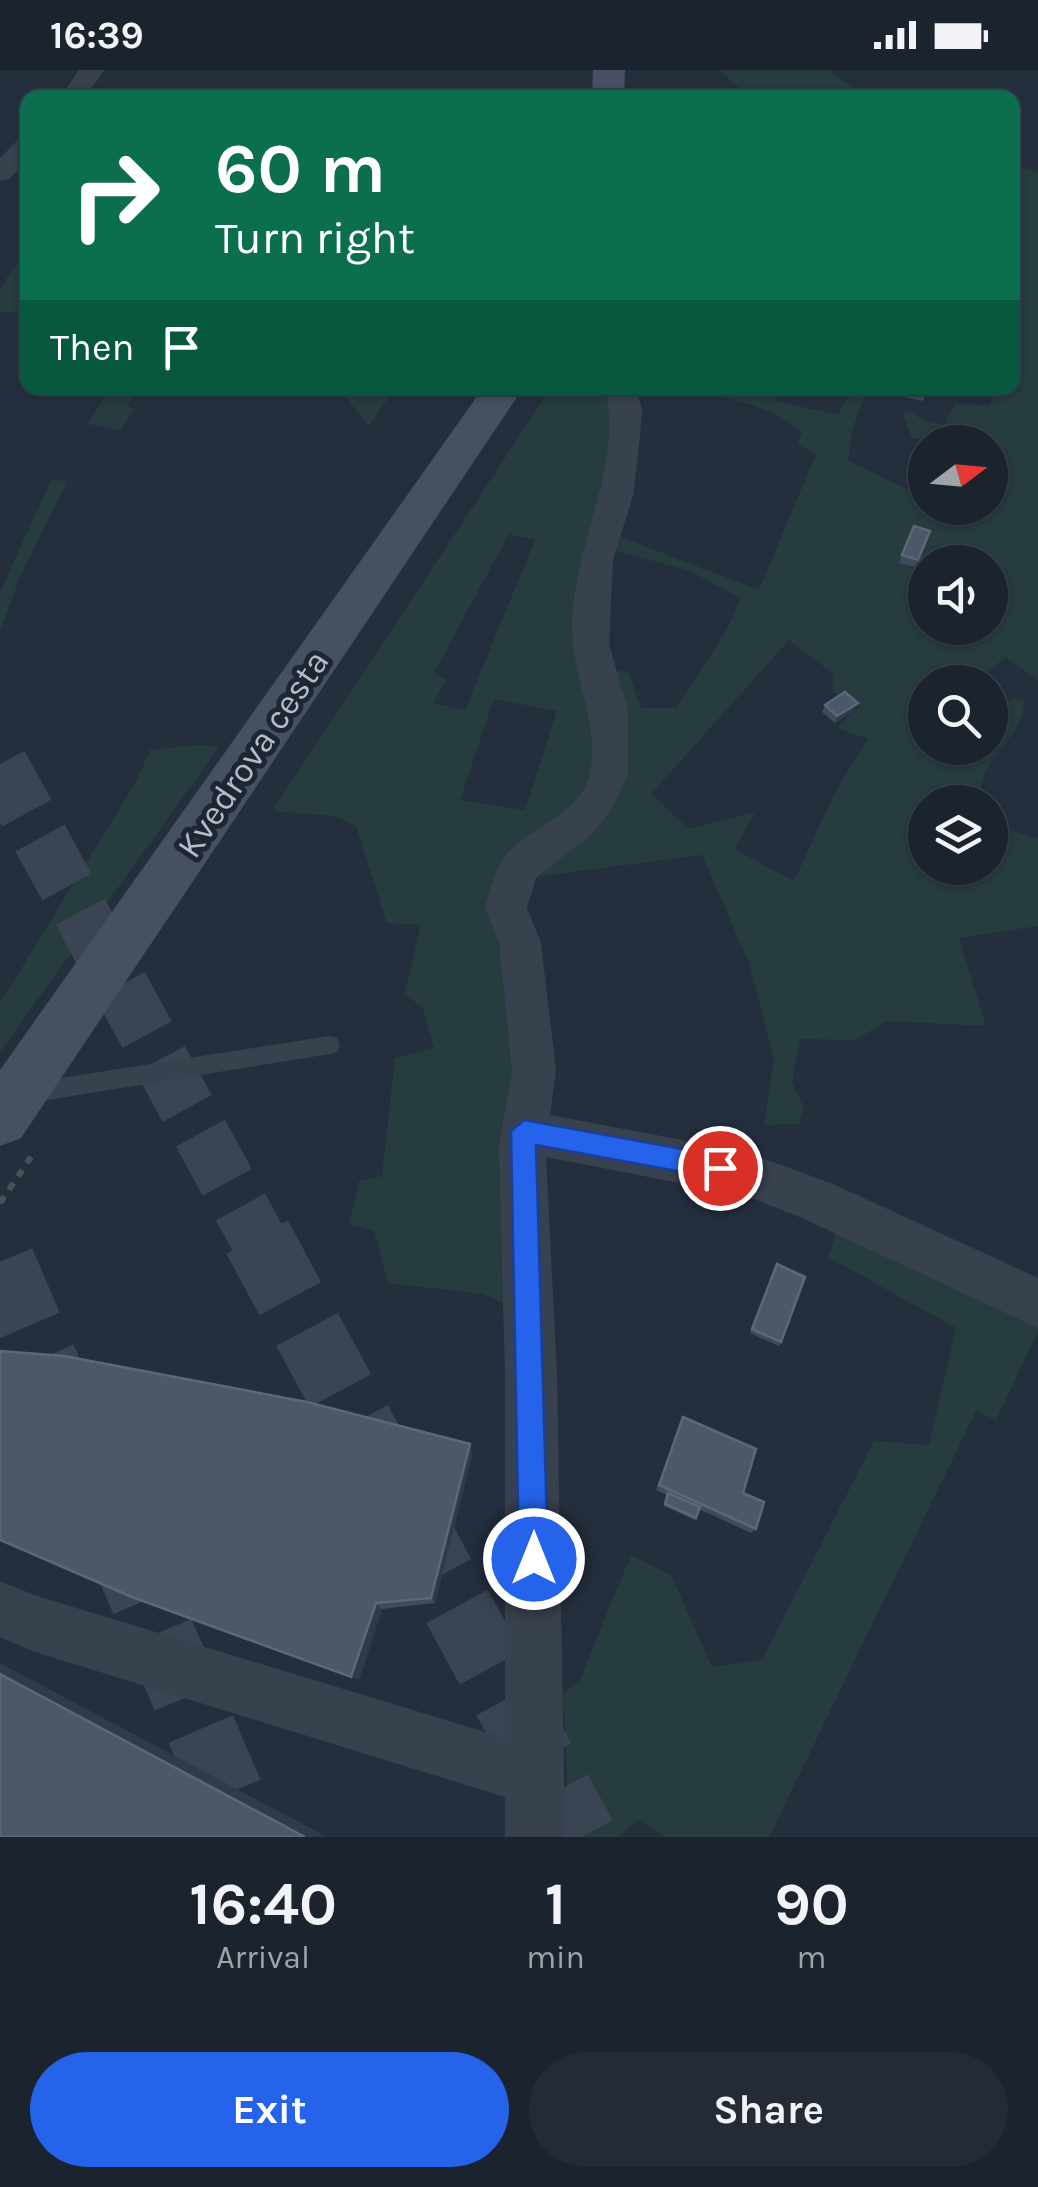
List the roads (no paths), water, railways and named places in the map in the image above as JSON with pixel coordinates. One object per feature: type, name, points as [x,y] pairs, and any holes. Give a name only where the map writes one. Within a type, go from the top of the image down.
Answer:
[{"type":"street","points":[[0,173],[20,153]]},
{"type":"street","name":"Kvedrova cesta","points":[[8,1107],[498,395]]},
{"type":"street","points":[[534,1837],[531,1375],[524,1131],[534,1071],[530,999],[520,942],[506,908],[519,868],[578,823],[598,798],[609,772],[610,710],[590,644],[596,560],[616,496],[624,437],[623,395]]},
{"type":"street","points":[[524,1131],[746,1174],[816,1200],[1038,1303]]},
{"type":"street","points":[[0,1609],[36,1624],[534,1776]]},
{"type":"lane","points":[[8,1107],[330,1046]]},
{"type":"tunnel","points":[[0,764],[258,1239]]},
{"type":"tunnel","points":[[257,1237],[582,1837]]},
{"type":"tunnel","points":[[0,1262],[68,1420]]},
{"type":"tunnel","points":[[118,1536],[247,1837]]}]
